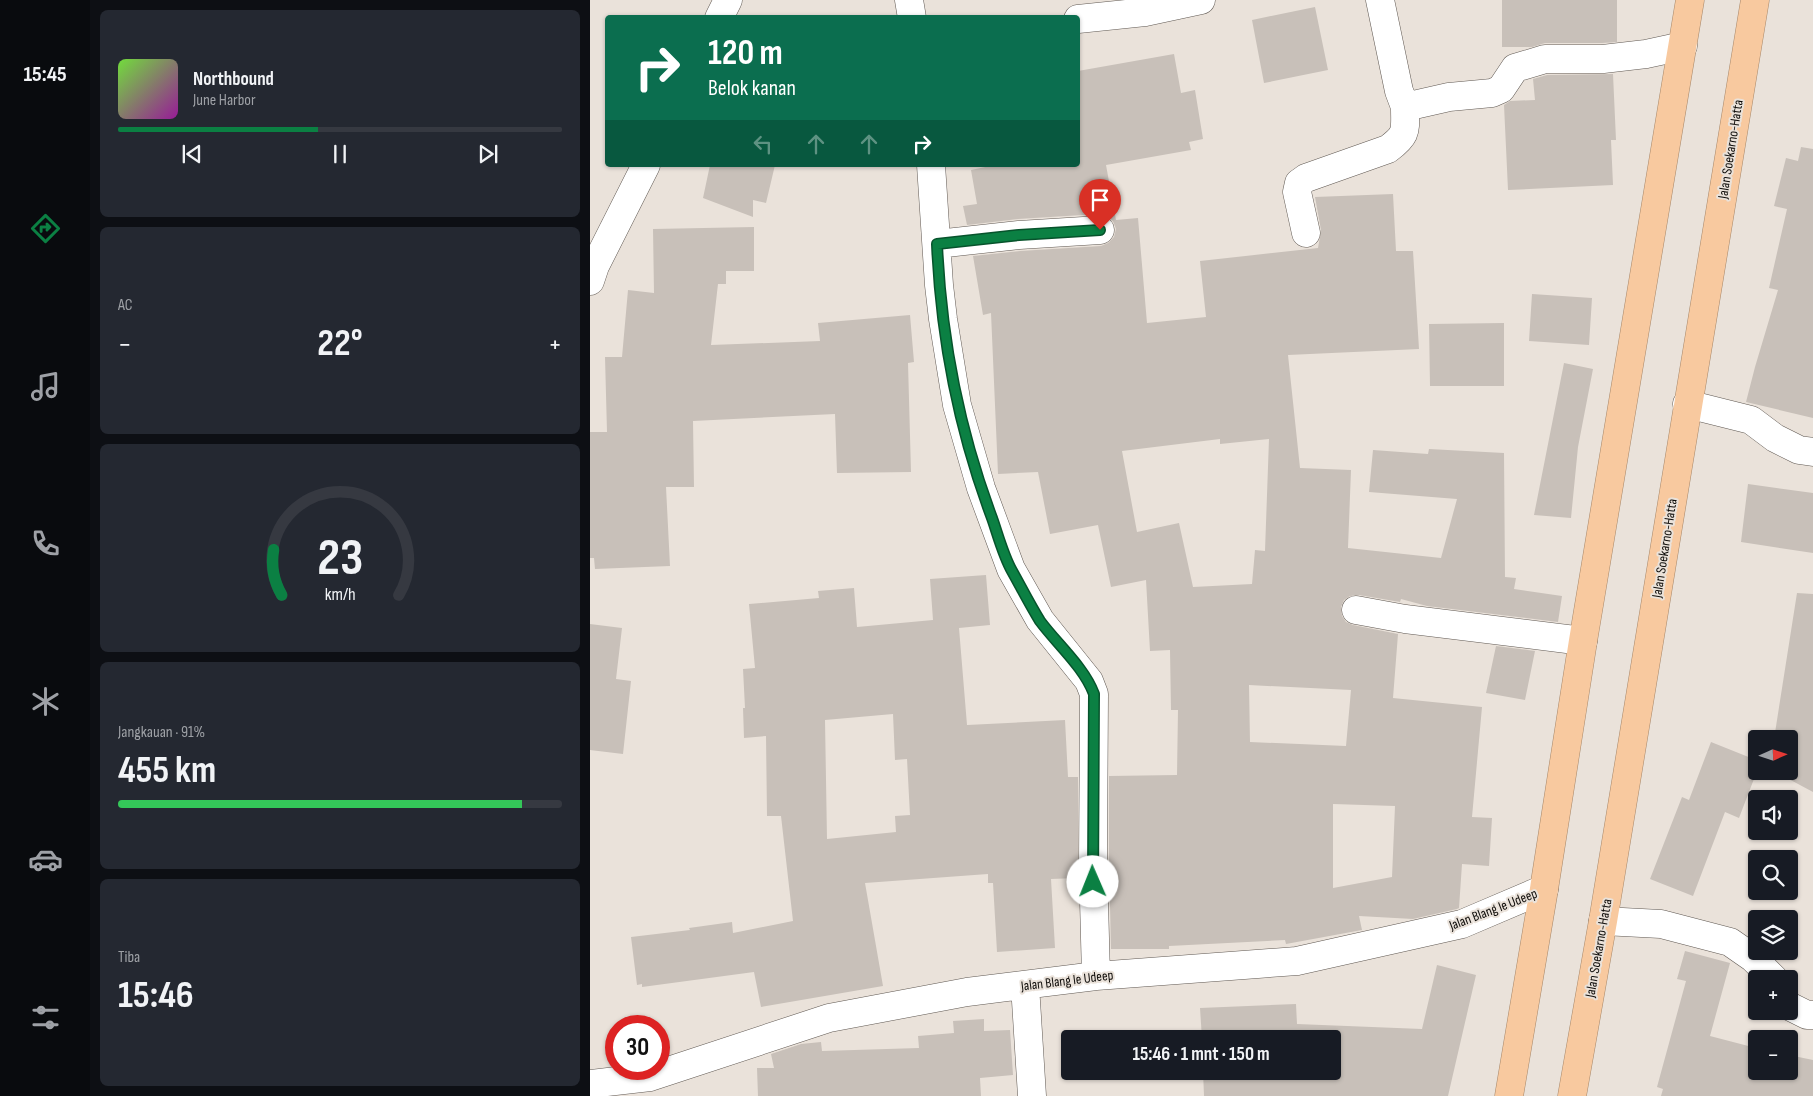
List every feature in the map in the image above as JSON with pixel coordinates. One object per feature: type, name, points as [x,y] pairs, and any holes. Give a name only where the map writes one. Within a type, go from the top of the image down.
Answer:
[{"type":"highway","points":[[1509,1096],[1690,0]]},
{"type":"highway","name":"Jalan Soekarno-Hatta","points":[[1572,1096],[1603,921],[1754,0]]},
{"type":"street","points":[[720,15],[728,0]]},
{"type":"street","points":[[908,0],[911,15]]},
{"type":"street","points":[[1080,19],[1145,12],[1201,0]]},
{"type":"street","points":[[1306,233],[1297,192],[1299,183],[1306,178],[1388,149],[1406,133],[1405,108],[1398,91],[1380,0]]},
{"type":"street","points":[[1405,108],[1449,97],[1492,93],[1500,89],[1515,68],[1545,59],[1603,59],[1646,54],[1683,46]]},
{"type":"street","points":[[590,280],[595,266],[645,167]]},
{"type":"street","points":[[931,167],[939,285],[953,379],[958,405],[981,488],[1011,569],[1040,620],[1089,681],[1094,694],[1092,863],[1096,976]]},
{"type":"street","points":[[937,244],[1019,235],[1100,230]]},
{"type":"street","points":[[1687,404],[1751,420],[1775,438],[1799,450],[1813,452]]},
{"type":"street","points":[[1356,610],[1405,619],[1583,641]]},
{"type":"street","name":"Jalan Blang Ie Udeep","points":[[590,1084],[650,1077],[829,1018],[967,992],[1096,976],[1297,961],[1462,924],[1544,889]]},
{"type":"street","points":[[1603,921],[1661,924],[1730,942],[1753,958],[1765,970]]},
{"type":"street","points":[[1025,985],[1032,1096]]},
{"type":"street","points":[[1798,1011],[1813,1016]]},
{"type":"building","points":[[1502,0],[1617,0],[1617,42],[1545,43],[1532,47],[1502,47]]},
{"type":"building","points":[[1315,7],[1328,70],[1264,83],[1252,20]]},
{"type":"building","points":[[1174,54],[1181,93],[1195,90],[1203,139],[1189,142],[1191,150],[1106,165],[1116,220],[1138,218],[1147,323],[1206,317],[1200,261],[1318,248],[1321,230],[1315,197],[1393,194],[1396,251],[1413,251],[1419,349],[1288,355],[1300,468],[1351,470],[1348,548],[1441,558],[1457,499],[1369,492],[1373,450],[1428,454],[1429,449],[1504,453],[1505,577],[1516,578],[1514,589],[1562,596],[1558,622],[1427,606],[1401,599],[1400,602],[1359,595],[1350,596],[1344,600],[1341,607],[1342,616],[1346,622],[1398,634],[1393,698],[1482,707],[1472,817],[1492,818],[1489,866],[1462,864],[1459,908],[1413,919],[1359,916],[1362,930],[1286,944],[1285,940],[1169,946],[1169,949],[1111,949],[1109,776],[1177,775],[1178,710],[1171,710],[1170,650],[1150,651],[1146,580],[1111,587],[1098,525],[1050,534],[1038,472],[998,474],[991,313],[983,315],[973,256],[1101,246],[1108,243],[1114,237],[1116,229],[1113,221],[1107,216],[1099,214],[1018,219],[967,225],[963,206],[977,204],[971,170],[985,167],[1080,167],[1080,71]],"holes":[[[1220,439],[1220,444],[1269,439],[1265,551],[1255,550],[1252,584],[1193,587],[1179,523],[1137,532],[1122,451]],[[1249,685],[1351,690],[1346,746],[1250,742]],[[1333,804],[1395,806],[1392,877],[1333,888]]]},
{"type":"building","points":[[1613,74],[1616,140],[1611,140],[1613,185],[1508,190],[1504,105],[1510,101],[1535,100],[1533,79],[1547,75]]},
{"type":"building","points":[[1801,147],[1813,149],[1813,418],[1746,402],[1778,290],[1769,288],[1787,209],[1774,206],[1786,158],[1798,161]]},
{"type":"building","points":[[710,167],[775,167],[766,203],[753,200],[753,217],[703,198]]},
{"type":"building","points":[[754,227],[754,271],[726,271],[726,284],[718,284],[711,345],[820,341],[818,323],[910,315],[914,362],[908,363],[911,472],[837,473],[835,414],[693,421],[694,487],[666,487],[670,566],[595,569],[594,558],[590,558],[590,432],[607,432],[605,357],[622,357],[628,290],[654,293],[653,229]]},
{"type":"building","points":[[1532,294],[1592,298],[1589,345],[1529,341]]},
{"type":"building","points":[[1504,323],[1504,386],[1430,386],[1429,324]]},
{"type":"building","points":[[1564,363],[1593,369],[1578,447],[1571,518],[1534,515]]},
{"type":"building","points":[[1748,484],[1813,493],[1813,553],[1741,542]]},
{"type":"building","points":[[986,575],[990,625],[959,628],[967,725],[1065,720],[1068,777],[1078,777],[1078,878],[1051,879],[1055,948],[997,952],[993,883],[988,883],[988,874],[865,883],[883,986],[761,1007],[754,972],[642,987],[642,984],[637,985],[631,937],[690,930],[689,928],[732,922],[733,933],[793,921],[781,816],[767,816],[766,736],[744,738],[743,669],[755,668],[749,604],[819,598],[818,591],[854,588],[857,627],[933,620],[930,579]],"holes":[[[893,714],[895,760],[907,759],[910,815],[895,816],[896,832],[827,839],[825,720]]]},
{"type":"building","points":[[1797,593],[1813,594],[1813,792],[1791,780],[1798,780],[1798,730],[1775,730]]},
{"type":"building","points":[[590,624],[622,628],[616,679],[631,681],[623,754],[590,750]]},
{"type":"building","points":[[1496,646],[1535,651],[1525,700],[1486,693]]},
{"type":"building","points":[[1711,742],[1748,757],[1748,780],[1754,780],[1750,790],[1748,790],[1739,818],[1725,812],[1693,896],[1650,879],[1682,797],[1689,800]]},
{"type":"building","points":[[1685,951],[1730,963],[1710,1036],[1748,1046],[1748,1080],[1798,1080],[1798,1057],[1813,1060],[1813,1096],[1661,1096],[1663,1089],[1657,1087],[1686,981],[1677,979]]},
{"type":"building","points":[[1437,965],[1476,975],[1448,1096],[1204,1096],[1203,1080],[1341,1080],[1341,1030],[1201,1030],[1200,1008],[1296,1004],[1297,1024],[1422,1029]]},
{"type":"building","points":[[984,1019],[984,1031],[1010,1030],[1013,1075],[980,1078],[981,1096],[758,1096],[757,1068],[774,1068],[771,1054],[801,1044],[821,1042],[822,1051],[919,1048],[918,1036],[954,1033],[953,1021]]},
{"type":"route","points":[[1093,882],[1094,694],[1089,681],[1040,620],[1011,569],[981,488],[958,405],[948,353],[939,285],[937,244],[1019,235],[1100,230]]}]
